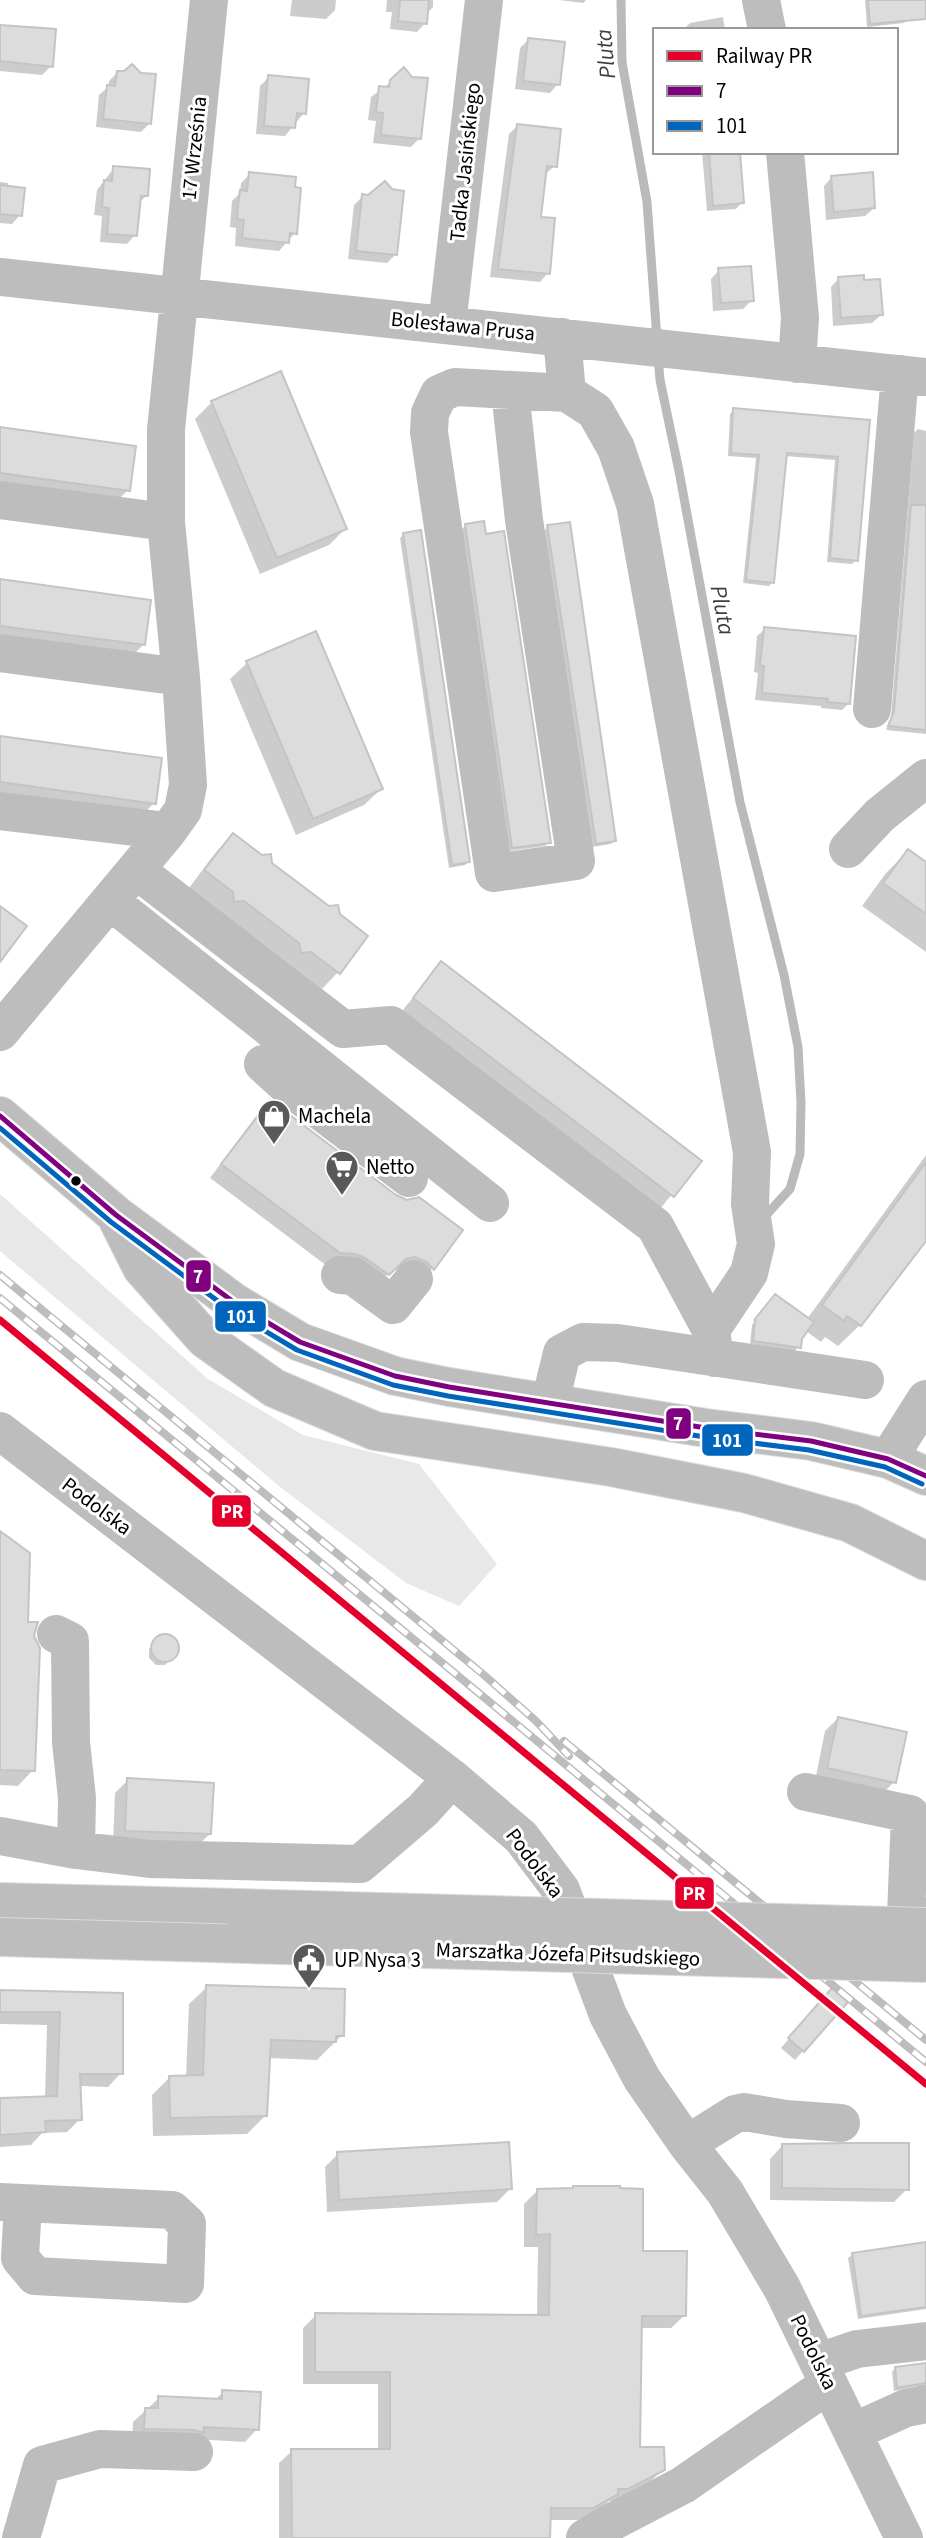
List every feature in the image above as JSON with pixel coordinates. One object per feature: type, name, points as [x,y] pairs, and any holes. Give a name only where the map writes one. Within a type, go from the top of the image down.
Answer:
[{"type":"street","name":"17 Września","points":[[0,1032],[183,810],[188,785],[166,522],[166,430],[209,0]]},
{"type":"street","name":"Tadka Jasińskiego","points":[[447,325],[484,0]]},
{"type":"street","points":[[761,0],[767,28]]},
{"type":"street","points":[[785,154],[800,318],[797,364]]},
{"type":"street","name":"Bolesława Prusa","points":[[0,277],[913,376]]},
{"type":"street","points":[[562,337],[567,393]]},
{"type":"street","points":[[872,709],[913,376]]},
{"type":"street","points":[[510,391],[524,520],[576,861],[494,873],[429,432],[430,413],[439,394],[455,387],[567,393],[595,411],[616,448],[635,503],[752,1152],[750,1204],[756,1244],[748,1273],[713,1344]]},
{"type":"street","points":[[0,500],[166,522]]},
{"type":"street","points":[[0,653],[181,677]]},
{"type":"street","points":[[848,849],[880,815],[926,778]]},
{"type":"street","points":[[0,811],[168,831]]},
{"type":"street","points":[[136,870],[343,1029],[391,1025],[655,1226],[713,1344]]},
{"type":"street","points":[[110,901],[490,1202]]},
{"type":"street","points":[[263,1064],[409,1178]]},
{"type":"street","points":[[0,1116],[116,1215],[235,1303],[300,1342],[395,1376],[706,1428],[811,1441],[888,1459],[926,1476]]},
{"type":"street","points":[[116,1215],[142,1268],[205,1339],[274,1388],[362,1426],[375,1431],[611,1467],[744,1493],[850,1523],[916,1556]]},
{"type":"street","points":[[340,1275],[353,1276],[393,1305],[414,1279]]},
{"type":"street","points":[[550,1402],[562,1353],[583,1342],[713,1344],[865,1380]]},
{"type":"street","points":[[888,1459],[926,1399]]},
{"type":"street","name":"Podolska","points":[[0,1431],[452,1778],[521,1837],[561,1890],[608,2015],[642,2079],[753,2236],[782,2288],[853,2432],[910,2529]]},
{"type":"street","points":[[56,1634],[70,1641],[71,1742],[77,1798],[76,1850]]},
{"type":"street","points":[[0,1836],[76,1850],[150,1859],[360,1864],[423,1810],[452,1778]]},
{"type":"street","points":[[806,1792],[910,1814],[906,1916],[926,1916]]},
{"type":"street","name":"Marszałka Józefa Piłsudskiego","points":[[0,1902],[926,1927]]},
{"type":"street","name":"Marszałka Józefa Piłsudskiego","points":[[0,1937],[926,1963]]},
{"type":"street","points":[[687,2144],[735,2114],[744,2112],[786,2119],[841,2123]]},
{"type":"street","points":[[585,2538],[682,2485],[858,2349],[926,2341]]},
{"type":"street","points":[[853,2432],[906,2408],[926,2404]]},
{"type":"street","points":[[21,2538],[42,2465],[100,2449],[194,2452]]},
{"type":"shaded area","points":[[0,1194],[208,1379],[303,1435],[419,1464],[497,1564],[459,1606],[406,1583],[280,1487],[0,1251]]},
{"type":"building","points":[[400,0],[429,0],[427,24],[398,21]]},
{"type":"building","points":[[868,0],[926,0],[926,19],[870,24]]},
{"type":"building","points":[[0,25],[56,29],[53,67],[0,61]]},
{"type":"building","points":[[528,38],[565,42],[560,85],[523,81]]},
{"type":"building","points":[[132,64],[141,73],[156,74],[151,124],[103,119],[107,85],[115,86],[117,71],[124,71]]},
{"type":"building","points":[[404,67],[412,77],[428,78],[421,139],[381,135],[383,113],[376,112],[379,86],[389,87],[390,80]]},
{"type":"building","points":[[268,75],[309,79],[306,114],[297,113],[295,128],[264,126]]},
{"type":"building","points":[[517,124],[561,129],[557,167],[547,166],[541,217],[555,218],[550,274],[498,269]]},
{"type":"building","points":[[709,154],[740,154],[744,203],[713,206]]},
{"type":"building","points":[[113,166],[150,169],[148,196],[141,196],[137,236],[107,234],[109,208],[102,207],[104,180],[112,181]]},
{"type":"building","points":[[249,172],[296,177],[295,187],[301,188],[297,234],[290,233],[289,243],[242,238],[244,220],[237,219],[238,205],[240,190],[247,191]]},
{"type":"building","points":[[873,172],[875,208],[834,212],[831,176]]},
{"type":"building","points":[[385,181],[392,189],[404,191],[397,255],[356,251],[362,194],[368,195]]},
{"type":"building","points":[[0,185],[25,188],[22,216],[0,214]]},
{"type":"building","points":[[751,266],[754,301],[721,303],[718,268]]},
{"type":"building","points":[[864,275],[864,280],[880,279],[883,315],[841,318],[838,277]]},
{"type":"building","points":[[281,371],[347,529],[277,558],[211,401]]},
{"type":"building","points":[[733,408],[870,420],[858,561],[830,558],[838,457],[787,453],[774,583],[746,580],[759,455],[731,453]]},
{"type":"building","points":[[0,427],[136,446],[130,491],[0,473]]},
{"type":"building","points":[[911,505],[926,505],[926,730],[888,726],[894,711]]},
{"type":"building","points":[[484,521],[486,534],[504,531],[551,843],[512,848],[465,524]]},
{"type":"building","points":[[570,522],[616,841],[596,844],[547,525]]},
{"type":"building","points":[[421,530],[470,862],[452,865],[403,533]]},
{"type":"building","points":[[0,579],[151,600],[145,645],[0,626]]},
{"type":"building","points":[[764,627],[856,636],[850,704],[827,702],[828,699],[762,693],[764,666],[760,665]]},
{"type":"building","points":[[316,631],[383,789],[313,819],[246,661]]},
{"type":"building","points":[[0,736],[162,758],[156,804],[0,782]]},
{"type":"building","points":[[233,833],[262,855],[271,854],[272,863],[329,906],[338,905],[340,914],[368,936],[340,974],[311,952],[301,953],[299,943],[244,901],[234,902],[233,892],[204,870]]},
{"type":"building","points":[[908,849],[926,862],[926,914],[883,883]]},
{"type":"building","points":[[0,906],[27,926],[0,962]]},
{"type":"building","points":[[441,961],[702,1161],[674,1197],[413,998]]},
{"type":"building","name":"Netto","points":[[270,1100],[396,1195],[407,1200],[419,1197],[463,1230],[434,1270],[427,1262],[415,1257],[406,1259],[389,1275],[365,1258],[340,1253],[221,1164]]},
{"type":"building","points":[[926,1162],[926,1241],[861,1326],[847,1316],[844,1321],[822,1305]]},
{"type":"building","points":[[775,1294],[814,1322],[802,1339],[801,1348],[753,1341],[755,1319]]},
{"type":"building","points":[[0,1531],[30,1553],[28,1622],[38,1622],[34,1636],[40,1648],[35,1771],[0,1770]]},
{"type":"building","points":[[165,1634],[175,1638],[179,1648],[175,1658],[165,1662],[155,1658],[151,1648],[155,1638]]},
{"type":"building","points":[[838,1717],[907,1732],[896,1783],[827,1768]]},
{"type":"building","points":[[127,1778],[214,1783],[211,1834],[125,1831]]},
{"type":"building","points":[[206,1985],[345,1989],[344,2036],[336,2036],[336,2042],[271,2040],[267,2116],[170,2118],[169,2076],[203,2075]]},
{"type":"building","points":[[832,1988],[848,2002],[804,2052],[788,2038]]},
{"type":"building","points":[[0,1990],[123,1993],[123,2074],[80,2074],[82,2120],[45,2121],[46,2132],[0,2135],[0,2098],[57,2096],[60,2012],[0,2012]]},
{"type":"building","points":[[509,2142],[512,2189],[339,2200],[337,2152]]},
{"type":"building","points":[[909,2143],[909,2190],[782,2188],[782,2144]]},
{"type":"building","points":[[573,2186],[643,2189],[643,2251],[687,2251],[686,2316],[642,2316],[640,2447],[664,2447],[665,2470],[628,2489],[618,2489],[618,2494],[593,2508],[551,2508],[550,2538],[292,2538],[291,2449],[390,2449],[390,2372],[315,2372],[315,2313],[549,2315],[550,2234],[536,2235],[537,2189]]},
{"type":"building","points":[[926,2242],[926,2307],[861,2316],[852,2253]]},
{"type":"building","points":[[926,2363],[926,2383],[897,2388],[895,2367]]},
{"type":"building","points":[[222,2390],[261,2392],[259,2430],[204,2427],[203,2433],[195,2430],[144,2429],[145,2408],[158,2408],[158,2396],[222,2399]]},
{"type":"waterway","name":"Pluta","points":[[621,0],[622,62],[647,202],[657,339]]},
{"type":"waterway","name":"Pluta","points":[[658,356],[660,380],[740,802],[784,975],[798,1047],[800,1154],[790,1189],[768,1213]]},
{"type":"railway","points":[[0,1275],[484,1675],[536,1721],[569,1756]]},
{"type":"railway","points":[[0,1298],[926,2062]]},
{"type":"railway","points":[[564,1741],[926,2040]]},
{"type":"rail line","name":"PR","points":[[0,1320],[926,2084]]},
{"type":"transit line","name":"7","points":[[0,1116],[116,1215],[235,1303],[300,1342],[395,1376],[706,1428],[811,1441],[888,1459],[926,1476]]},
{"type":"transit line","name":"101","points":[[0,1128],[111,1222],[230,1310],[297,1350],[393,1385],[705,1437],[809,1450],[885,1467],[922,1484]]},
{"type":"place","name":"Machela","points":[[274,1146]]},
{"type":"place","name":"Netto","points":[[342,1197]]},
{"type":"place","name":"UP Nysa 3","points":[[309,1990]]}]
